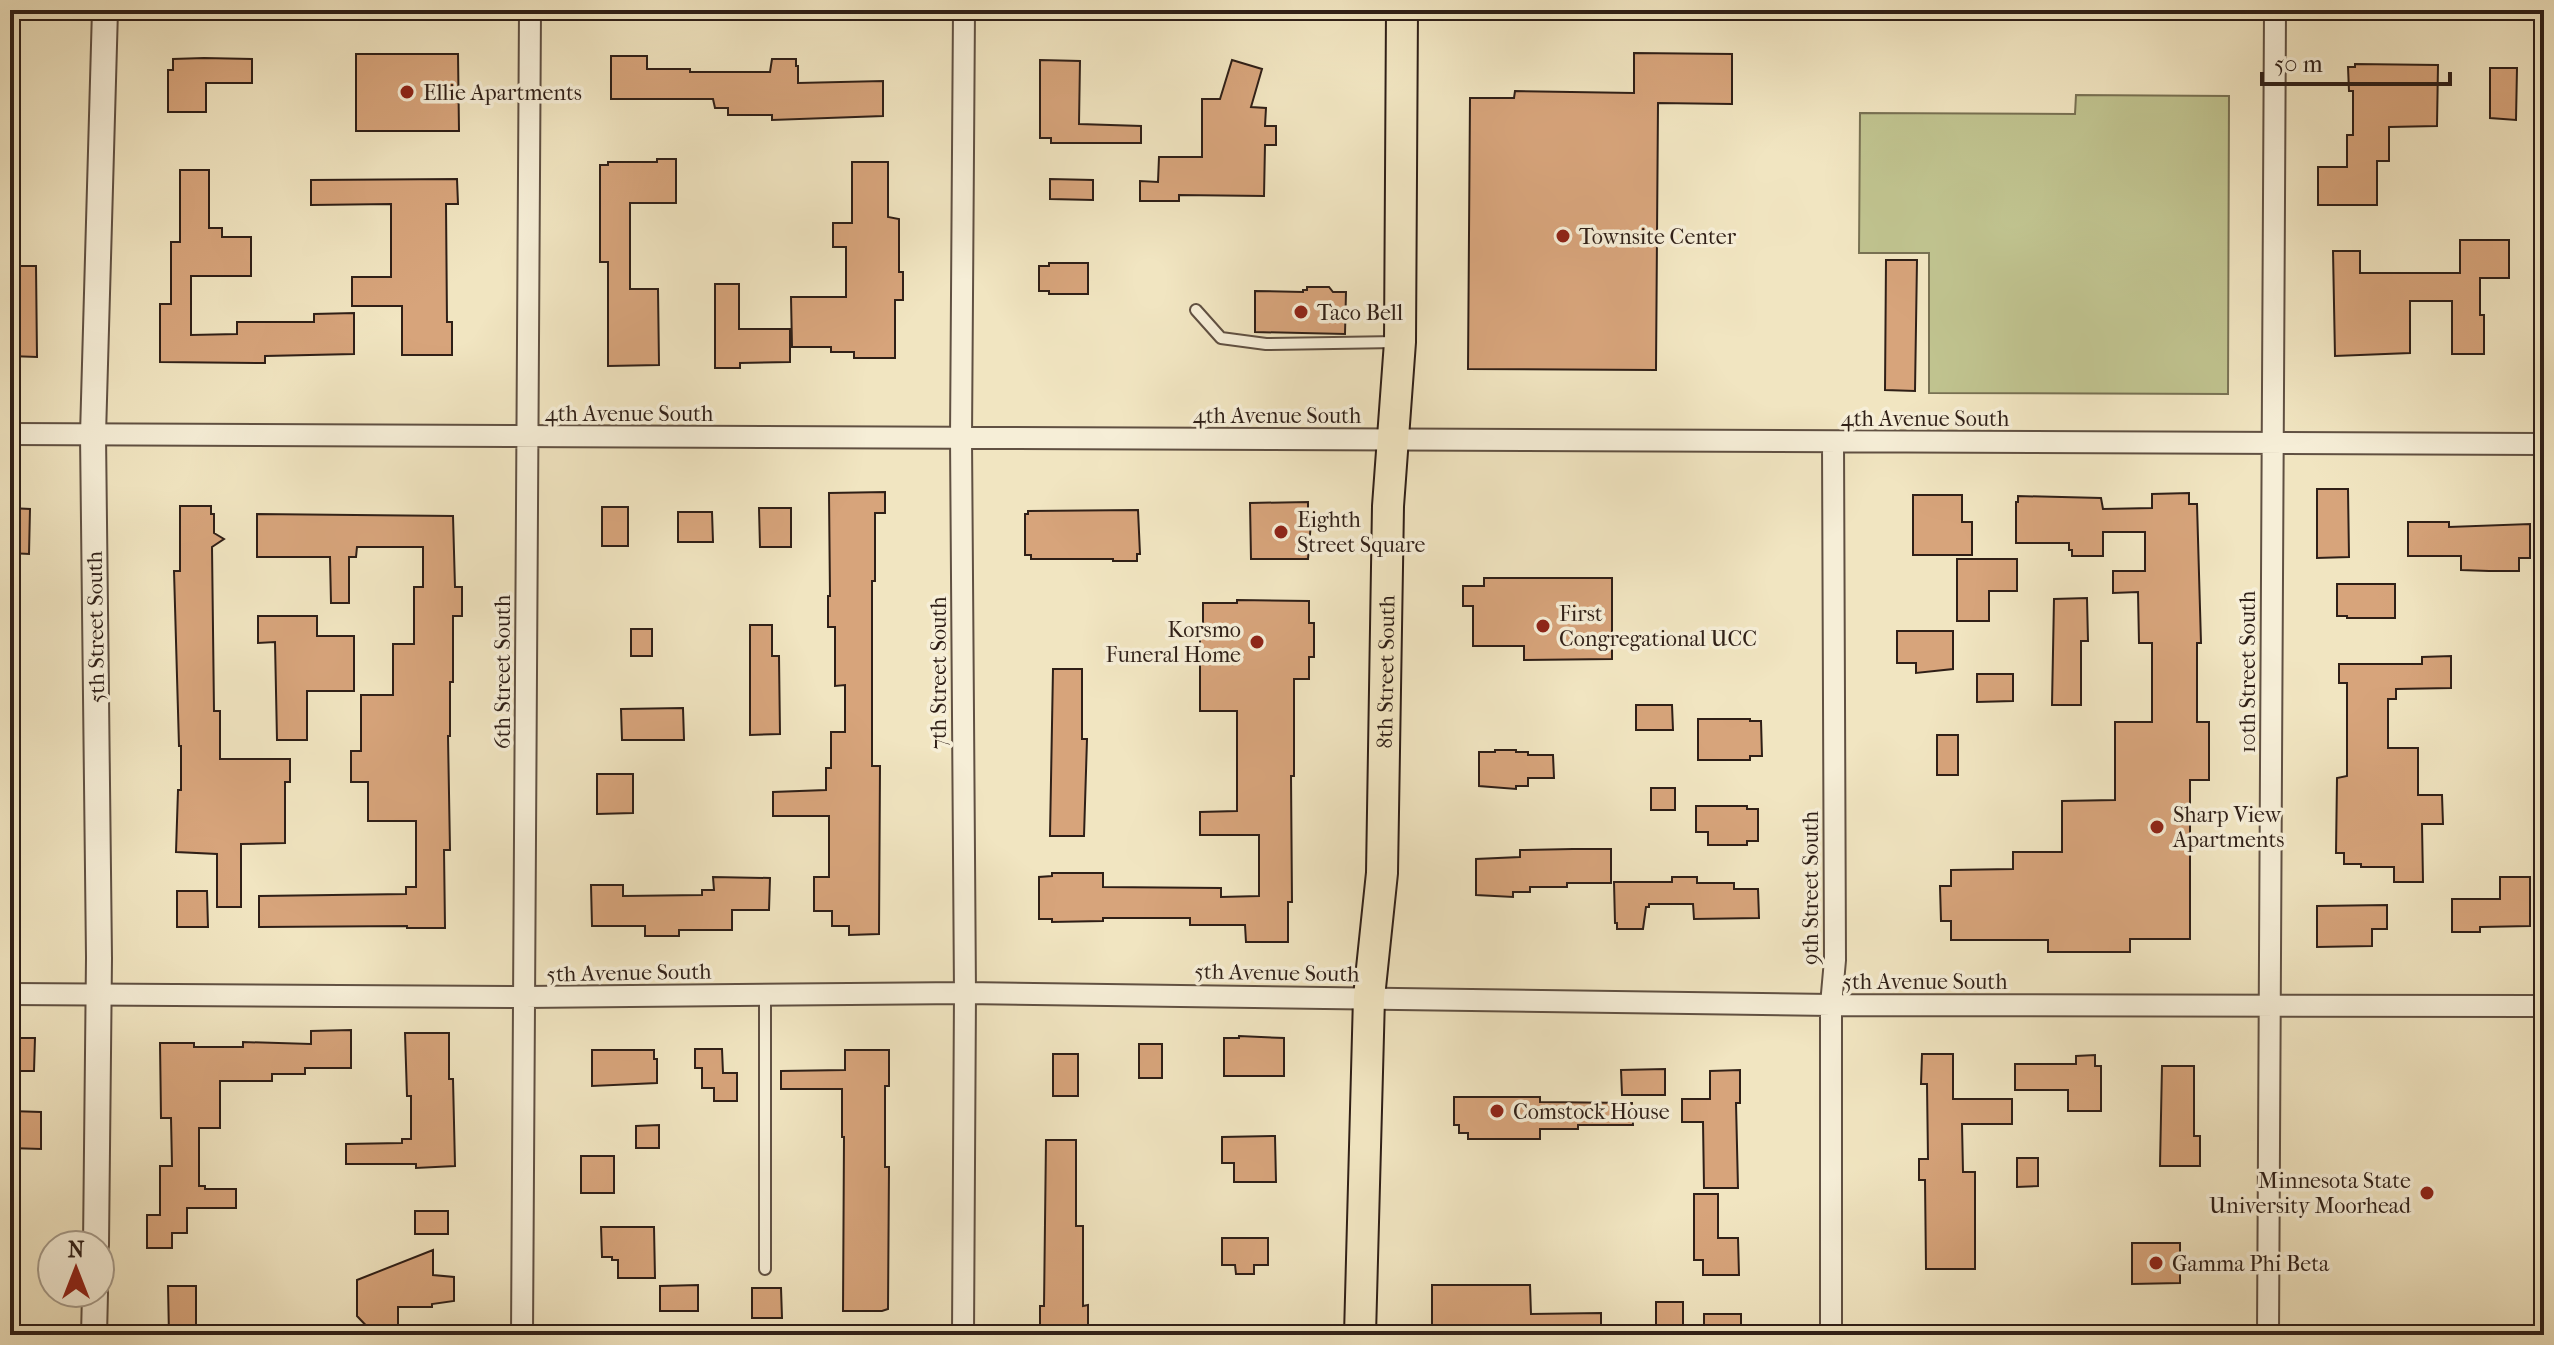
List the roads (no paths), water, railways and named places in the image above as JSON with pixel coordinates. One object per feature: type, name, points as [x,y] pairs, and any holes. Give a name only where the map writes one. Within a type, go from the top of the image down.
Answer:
[{"type":"main road","name":"8th Street South","points":[[1360,1335],[1369,997],[1382,873],[1388,506],[1400,342],[1402,10]]},
{"type":"street","name":"5th Street South","points":[[96,1229],[99,995],[93,435],[105,10]]},
{"type":"street","name":"6th Street South","points":[[522,1335],[530,10]]},
{"type":"street","name":"7th Street South","points":[[963,1335],[965,993],[961,438],[964,10]]},
{"type":"street","name":"10th Street South","points":[[2268,1335],[2275,10]]},
{"type":"street","name":"4th Avenue South","points":[[10,434],[2544,444]]},
{"type":"street","name":"9th Street South","points":[[1831,1335],[1831,1005],[1835,960],[1833,442]]},
{"type":"street","name":"5th Avenue South","points":[[10,994],[524,997],[965,993],[1831,1005],[2544,1006]]},
{"type":"street","points":[[94,1335],[95,1309]]},
{"type":"lane","points":[[1196,310],[1221,338],[1266,344],[1400,342]]},
{"type":"lane","points":[[765,994],[765,1269]]},
{"type":"place","name":"Ellie Apartments","points":[[407,92]]},
{"type":"place","name":"Townsite Center","points":[[1563,236]]},
{"type":"place","name":"Taco Bell","points":[[1301,312]]},
{"type":"place","name":"Eighth Street Square","points":[[1281,532]]},
{"type":"place","name":"First Congregational UCC","points":[[1543,626]]},
{"type":"place","name":"Korsmo Funeral Home","points":[[1257,642]]},
{"type":"place","name":"Sharp View Apartments","points":[[2157,827]]},
{"type":"place","name":"Comstock House","points":[[1497,1111]]},
{"type":"place","name":"Minnesota State University Moorhead","points":[[2427,1193]]},
{"type":"place","name":"Gamma Phi Beta","points":[[2156,1263]]}]
